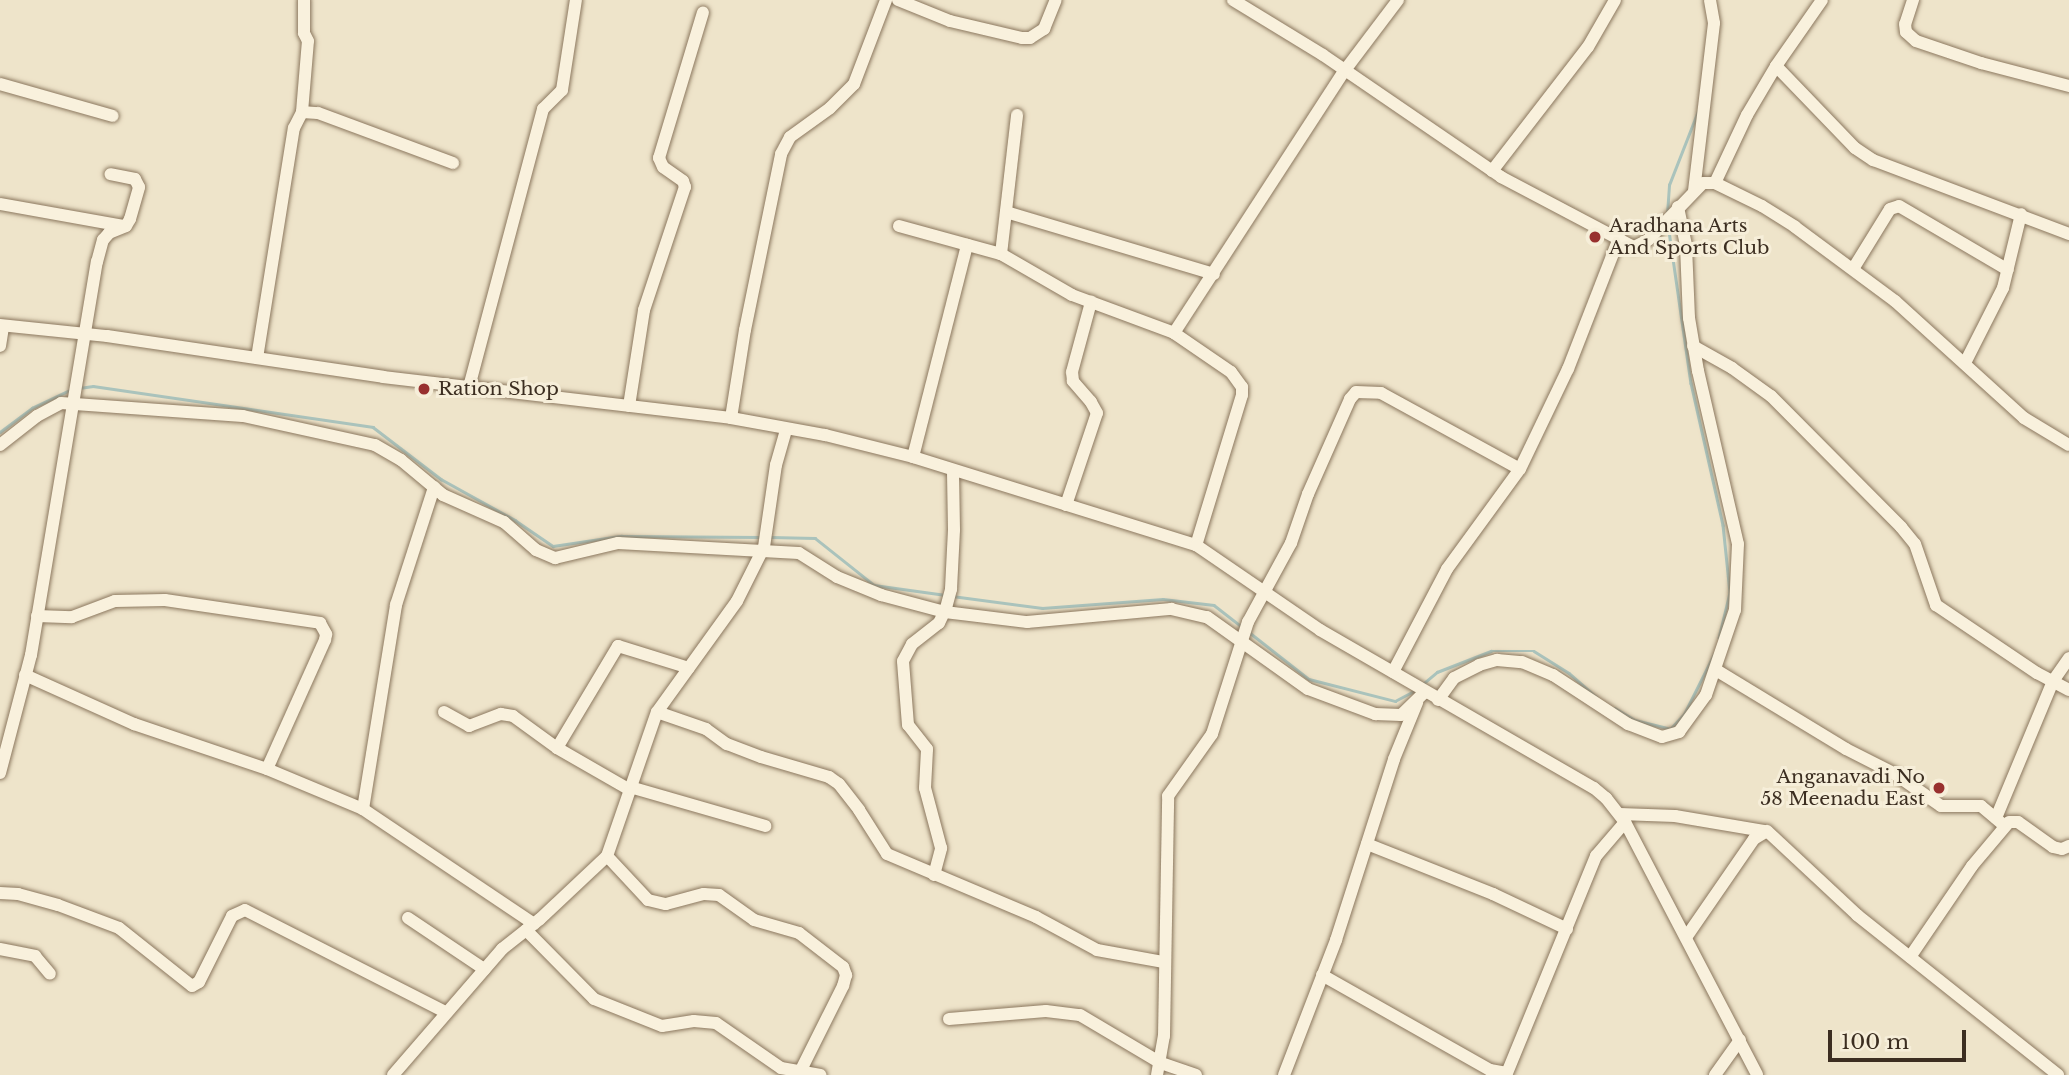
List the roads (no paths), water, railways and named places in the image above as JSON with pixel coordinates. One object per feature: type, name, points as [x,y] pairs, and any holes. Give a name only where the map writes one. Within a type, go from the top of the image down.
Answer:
[{"type":"street","points":[[257,358],[294,128],[302,112],[308,41],[304,33],[304,0]]},
{"type":"street","points":[[468,387],[543,109],[562,90],[576,0]]},
{"type":"street","points":[[731,418],[750,304],[781,154],[790,137],[830,108],[854,84],[887,0]]},
{"type":"street","points":[[898,0],[959,24],[1030,38],[1044,29],[1056,0]]},
{"type":"street","points":[[1233,0],[1345,70],[1492,171],[1635,247],[1648,240],[1703,183],[1715,183],[1773,213],[1895,301],[2024,418],[2069,445]]},
{"type":"street","points":[[1174,333],[1345,70],[1398,0]]},
{"type":"street","points":[[1492,171],[1588,47],[1615,0]]},
{"type":"street","points":[[1693,191],[1714,23],[1710,0]]},
{"type":"street","points":[[1715,183],[1743,124],[1776,66],[1822,0]]},
{"type":"street","points":[[1913,0],[1905,23],[1906,32],[1916,41],[1980,63],[2069,86]]},
{"type":"street","points":[[629,406],[644,310],[685,187],[683,181],[663,167],[659,158],[703,12]]},
{"type":"street","points":[[1776,66],[1855,148],[1873,160],[2069,234]]},
{"type":"street","points":[[0,84],[113,116]]},
{"type":"street","points":[[302,112],[318,113],[453,163]]},
{"type":"street","points":[[1001,254],[1017,115]]},
{"type":"street","points":[[1,764],[25,675],[37,617],[83,334],[103,240],[130,219],[138,182],[110,174]]},
{"type":"street","points":[[0,204],[124,226]]},
{"type":"street","points":[[1853,269],[1890,209],[1899,206],[2008,270]]},
{"type":"street","points":[[1438,700],[1454,678],[1479,665],[1497,660],[1522,662],[1553,675],[1628,724],[1655,736],[1668,737],[1679,732],[1706,695],[1735,610],[1738,544],[1693,346],[1686,246],[1677,211]]},
{"type":"street","points":[[1006,212],[1214,274]]},
{"type":"street","points":[[1965,363],[1995,310],[2021,214]]},
{"type":"street","points":[[899,226],[1001,254],[1072,295],[1174,333],[1231,372],[1241,387],[1242,395],[1196,545]]},
{"type":"street","points":[[1393,672],[1447,569],[1520,469],[1568,369],[1619,238]]},
{"type":"street","points":[[913,457],[967,245]]},
{"type":"street","points":[[1066,505],[1097,413],[1091,401],[1073,381],[1072,372],[1091,302]]},
{"type":"street","points":[[0,346],[1,326],[83,334],[468,387],[731,418],[913,457],[1196,545],[1320,630],[1393,672],[1420,692],[1594,788],[1623,818],[1687,936],[1757,1075]]},
{"type":"street","points":[[1693,346],[1732,368],[1771,396],[1910,536],[1925,568],[1936,605],[2069,690]]},
{"type":"street","points":[[1159,1069],[1168,796],[1212,734],[1248,622],[1290,543],[1320,465],[1356,392],[1381,393],[1520,469]]},
{"type":"street","points":[[0,445],[51,407],[72,400],[243,416],[344,437],[389,452],[443,495],[504,522],[536,550],[555,558],[618,543],[763,550],[799,553],[838,577],[881,595],[946,610],[1027,621],[1171,609],[1207,617],[1308,689],[1375,714],[1401,715],[1420,692]]},
{"type":"street","points":[[394,1075],[484,969],[607,856],[657,712],[737,601],[763,550],[776,465],[786,429]]},
{"type":"street","points":[[934,875],[941,848],[925,788],[927,749],[908,725],[904,661],[912,644],[936,626],[946,610],[951,589],[953,470]]},
{"type":"street","points":[[363,809],[396,606],[434,487]]},
{"type":"street","points":[[37,617],[72,617],[115,601],[165,600],[320,624],[326,634],[325,640],[267,769]]},
{"type":"street","points":[[556,748],[618,646],[690,668]]},
{"type":"street","points":[[1910,957],[2001,822],[2053,681],[2069,658]]},
{"type":"street","points":[[1716,670],[1846,749],[1895,774],[1941,806],[1975,804],[2001,822],[2015,821],[2053,847],[2062,849],[2069,846]]},
{"type":"street","points":[[25,675],[134,724],[267,769],[363,809],[530,927],[594,999],[662,1026],[694,1021],[716,1023],[772,1063],[820,1075]]},
{"type":"street","points":[[1284,1075],[1322,975],[1394,759],[1420,692]]},
{"type":"street","points":[[444,712],[469,726],[507,714],[556,748],[630,789],[765,826]]},
{"type":"street","points":[[657,712],[706,729],[738,748],[829,777],[839,784],[859,810],[887,855],[1036,917],[1097,950],[1164,962]]},
{"type":"street","points":[[1623,818],[1675,816],[1771,833],[1857,915],[2060,1075],[2069,1067]]},
{"type":"street","points":[[1322,975],[1490,1070],[1504,1074],[1512,1065],[1596,856],[1623,818]]},
{"type":"street","points":[[1687,936],[1754,839],[1764,831]]},
{"type":"street","points":[[1367,844],[1493,894],[1567,929]]},
{"type":"street","points":[[607,856],[648,900],[666,904],[704,894],[719,895],[754,920],[799,933],[843,967],[846,975],[843,986],[800,1072]]},
{"type":"street","points":[[0,893],[18,894],[58,905],[120,928],[192,986],[199,982],[232,916],[245,910],[445,1013]]},
{"type":"street","points":[[408,918],[484,969]]},
{"type":"street","points":[[0,949],[35,956],[50,974]]},
{"type":"street","points":[[949,1018],[1034,1012],[1080,1016],[1159,1069],[1196,1075]]},
{"type":"street","points":[[1715,1075],[1740,1040]]},
{"type":"waterway","points":[[1667,214],[1669,185],[1698,111]]},
{"type":"waterway","points":[[1668,224],[1691,383],[1723,525],[1730,593],[1719,638]]},
{"type":"waterway","points":[[79,388],[93,386],[373,427],[441,479],[515,520],[553,546],[621,536],[760,537]]},
{"type":"waterway","points":[[0,432],[32,408],[72,389]]},
{"type":"waterway","points":[[770,537],[815,538],[874,585],[945,595]]},
{"type":"waterway","points":[[952,596],[1042,608],[1163,599],[1214,605],[1241,626]]},
{"type":"waterway","points":[[1249,632],[1309,679],[1395,701],[1416,690]]},
{"type":"waterway","points":[[1424,683],[1437,672],[1491,651],[1534,651],[1569,673],[1597,697]]},
{"type":"waterway","points":[[1615,708],[1635,720],[1670,729],[1684,714],[1714,654]]},
{"type":"place","name":"Aradhana Arts And Sports Club","points":[[1595,237]]},
{"type":"place","name":"Ration Shop","points":[[424,389]]},
{"type":"place","name":"Anganavadi No 58 Meenadu East","points":[[1939,788]]}]
